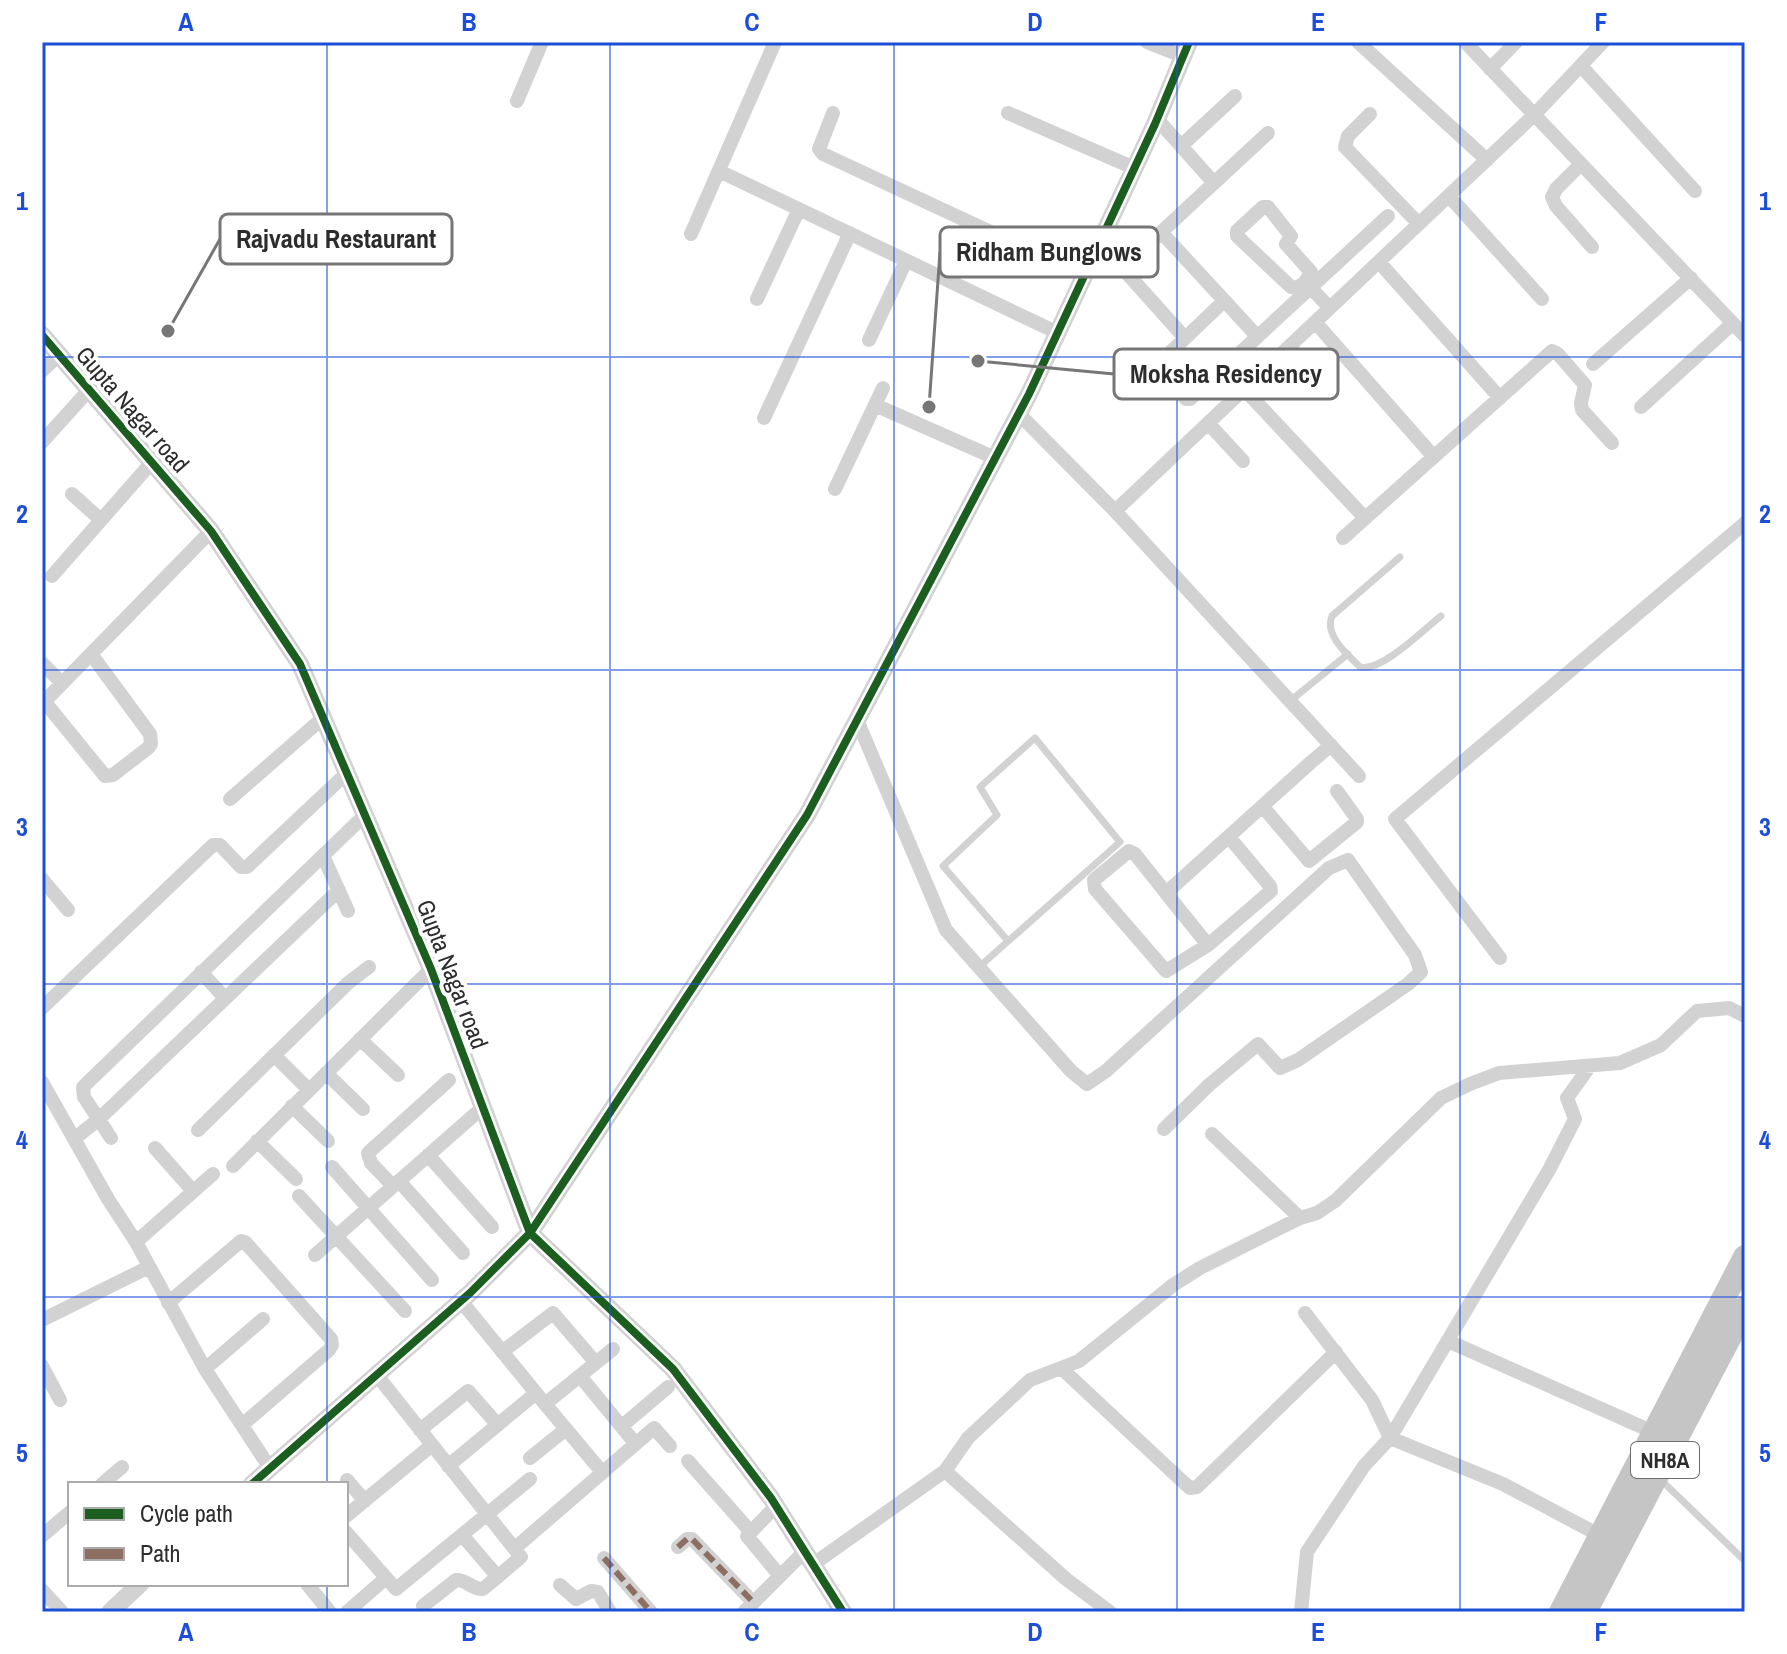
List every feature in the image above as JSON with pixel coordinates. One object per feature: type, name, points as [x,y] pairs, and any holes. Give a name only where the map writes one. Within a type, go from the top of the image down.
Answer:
[{"type":"main road","points":[[1561,1612],[1601,1536],[1665,1437],[1745,1257]]},
{"type":"main road","name":"NH8A","points":[[1585,1612],[1657,1475],[1665,1437],[1745,1308]]},
{"type":"street","points":[[517,101],[542,42]]},
{"type":"street","points":[[691,234],[775,42]]},
{"type":"street","points":[[254,1482],[461,1301],[530,1233],[807,815],[1018,413],[1157,119],[1186,49],[1147,42]]},
{"type":"street","points":[[1358,42],[1487,160]]},
{"type":"street","points":[[1465,42],[1745,336]]},
{"type":"street","points":[[1490,69],[1516,42]]},
{"type":"street","points":[[1115,511],[1534,115],[1603,42]]},
{"type":"street","points":[[1581,66],[1695,191]]},
{"type":"street","points":[[1181,146],[1235,96]]},
{"type":"street","points":[[833,113],[820,152],[1085,276]]},
{"type":"street","points":[[1008,113],[1134,168]]},
{"type":"street","points":[[1370,114],[1348,136],[1345,147],[1419,224]]},
{"type":"street","points":[[1157,119],[1214,183]]},
{"type":"street","points":[[1124,267],[1268,133]]},
{"type":"street","points":[[1581,164],[1552,197],[1556,206],[1592,247]]},
{"type":"street","points":[[719,171],[1058,333]]},
{"type":"street","points":[[1449,196],[1542,299]]},
{"type":"street","points":[[1263,207],[1268,207],[1291,236],[1286,244],[1311,272],[1307,285],[1291,287],[1237,236],[1237,231],[1263,207]]},
{"type":"street","points":[[757,299],[799,209]]},
{"type":"street","points":[[1224,301],[1156,366],[1183,397],[1190,399],[1307,285],[1388,216]]},
{"type":"street","points":[[1161,232],[1257,336]]},
{"type":"street","points":[[764,418],[850,233]]},
{"type":"street","points":[[1100,242],[1185,338]]},
{"type":"street","points":[[869,340],[906,261]]},
{"type":"street","points":[[1379,262],[1500,398]]},
{"type":"street","points":[[1593,364],[1691,278]]},
{"type":"street","points":[[1307,285],[1330,308]]},
{"type":"street","points":[[1315,322],[1434,457]]},
{"type":"street","points":[[1641,407],[1733,323]]},
{"type":"street","name":"Gupta Nagar road","points":[[42,335],[211,531],[300,664],[431,969],[530,1233],[673,1369],[776,1506],[843,1612]]},
{"type":"street","points":[[1343,538],[1548,354],[1555,352],[1585,385],[1582,410],[1612,443]]},
{"type":"street","points":[[42,371],[59,355]]},
{"type":"street","points":[[835,489],[883,388]]},
{"type":"street","points":[[1244,389],[1365,518]]},
{"type":"street","points":[[42,442],[89,390]]},
{"type":"street","points":[[875,405],[995,458]]},
{"type":"street","points":[[1018,413],[1115,511],[1359,776]]},
{"type":"street","points":[[1208,423],[1243,461]]},
{"type":"street","points":[[52,576],[152,462]]},
{"type":"street","points":[[72,494],[101,520]]},
{"type":"street","points":[[1500,958],[1395,819],[1745,523]]},
{"type":"street","points":[[91,654],[150,734],[151,744],[148,748],[113,775],[105,776],[43,702],[211,531]]},
{"type":"street","points":[[42,663],[62,683]]},
{"type":"street","points":[[230,799],[324,717]]},
{"type":"street","points":[[857,720],[946,930],[1071,1071],[1087,1084],[1106,1071],[1329,868],[1348,860],[1415,955],[1421,972],[1298,1060],[1280,1068],[1258,1044],[1209,1085],[1164,1129]]},
{"type":"street","points":[[1166,893],[1331,745]]},
{"type":"street","points":[[42,1008],[213,845],[220,845],[241,867],[247,867],[348,772]]},
{"type":"street","points":[[1263,807],[1309,861],[1357,822],[1337,791]]},
{"type":"street","points":[[111,1138],[84,1097],[83,1087],[366,814]]},
{"type":"street","points":[[1208,945],[1135,854],[1129,851],[1094,880],[1095,889],[1166,971],[1208,945],[1271,891],[1229,837]]},
{"type":"street","points":[[323,856],[348,911]]},
{"type":"street","points":[[42,879],[68,910]]},
{"type":"street","points":[[74,1139],[99,1119],[339,890]]},
{"type":"street","points":[[198,1130],[348,983],[369,967]]},
{"type":"street","points":[[233,1166],[431,969]]},
{"type":"street","points":[[201,972],[225,998]]},
{"type":"street","points":[[678,1547],[687,1539],[692,1539],[750,1608],[780,1576],[945,1471],[968,1438],[1030,1380],[1079,1361],[1173,1285],[1200,1268],[1300,1218],[1317,1213],[1335,1201],[1441,1098],[1499,1073],[1620,1063],[1661,1045],[1697,1011],[1729,1008],[1745,1016]]},
{"type":"street","points":[[360,1039],[398,1075]]},
{"type":"street","points":[[274,1055],[309,1090]]},
{"type":"street","points":[[1301,1612],[1307,1552],[1364,1466],[1390,1438],[1549,1170],[1575,1119],[1567,1098],[1590,1066]]},
{"type":"street","points":[[326,1073],[363,1109]]},
{"type":"street","points":[[449,1080],[368,1153],[371,1163],[396,1184],[463,1253]]},
{"type":"street","points":[[42,1082],[47,1102],[74,1139],[136,1242],[205,1369],[270,1468]]},
{"type":"street","points":[[292,1106],[328,1141]]},
{"type":"street","points":[[315,1255],[482,1108]]},
{"type":"street","points":[[1212,1134],[1300,1218]]},
{"type":"street","points":[[257,1141],[296,1179]]},
{"type":"street","points":[[155,1148],[193,1191]]},
{"type":"street","points":[[428,1155],[492,1227]]},
{"type":"street","points":[[332,1167],[432,1280]]},
{"type":"street","points":[[136,1242],[213,1174]]},
{"type":"street","points":[[299,1196],[405,1311]]},
{"type":"street","points":[[168,1303],[241,1241],[333,1342],[329,1350],[242,1425]]},
{"type":"street","points":[[42,1320],[149,1267]]},
{"type":"street","points":[[461,1301],[602,1472]]},
{"type":"street","points":[[502,1352],[553,1313],[596,1363]]},
{"type":"street","points":[[1305,1313],[1372,1400],[1390,1438],[1503,1484],[1601,1536]]},
{"type":"street","points":[[205,1369],[263,1319]]},
{"type":"street","points":[[1448,1341],[1665,1437]]},
{"type":"street","points":[[448,1466],[498,1425],[580,1376],[613,1349]]},
{"type":"street","points":[[1061,1368],[1190,1488],[1197,1487],[1336,1352]]},
{"type":"street","points":[[42,1366],[60,1400]]},
{"type":"street","points":[[376,1374],[521,1557],[478,1590],[462,1580],[456,1580],[426,1609],[405,1583]]},
{"type":"street","points":[[580,1376],[635,1443]]},
{"type":"street","points":[[622,1426],[668,1387]]},
{"type":"street","points":[[420,1430],[468,1391],[498,1425]]},
{"type":"street","points":[[515,1548],[654,1428],[670,1446]]},
{"type":"street","points":[[530,1458],[566,1429]]},
{"type":"street","points":[[348,1514],[432,1445]]},
{"type":"street","points":[[688,1461],[750,1531]]},
{"type":"street","points":[[104,1482],[122,1467]]},
{"type":"street","points":[[945,1471],[1066,1579],[1110,1612]]},
{"type":"street","points":[[348,1534],[396,1589],[530,1479]]},
{"type":"street","points":[[347,1480],[365,1501]]},
{"type":"street","points":[[776,1506],[747,1536],[780,1576]]},
{"type":"street","points":[[42,1536],[68,1514]]},
{"type":"street","points":[[462,1535],[498,1577]]},
{"type":"street","points":[[604,1558],[651,1612]]},
{"type":"street","points":[[357,1609],[386,1578]]},
{"type":"street","points":[[560,1585],[576,1599],[591,1591],[598,1592],[610,1612]]},
{"type":"street","points":[[110,1612],[138,1586]]},
{"type":"street","points":[[309,1586],[330,1612]]},
{"type":"street","points":[[42,1590],[62,1612]]},
{"type":"lane","points":[[1400,557],[1332,616],[1329,622],[1332,634],[1360,667],[1371,668],[1441,616]]},
{"type":"lane","points":[[1290,701],[1348,654]]},
{"type":"lane","points":[[979,967],[1120,842],[1035,738],[980,787],[997,815],[943,866],[1008,941]]},
{"type":"lane","points":[[1657,1475],[1745,1561]]},
{"type":"marked path","points":[[678,1547],[687,1539],[692,1539],[753,1602]]},
{"type":"marked path","points":[[604,1558],[651,1612]]},
{"type":"cycle path","points":[[254,1482],[470,1293],[530,1233],[807,815],[1029,394],[1155,124],[1189,42]]},
{"type":"cycle path","points":[[42,335],[211,531],[300,664],[431,969],[530,1233],[673,1369],[771,1498],[843,1612]]},
{"type":"place","name":"Rajvadu Restaurant","points":[[168,331]]},
{"type":"place","name":"Moksha Residency","points":[[978,361]]},
{"type":"place","name":"Ridham Bunglows","points":[[929,407]]}]
